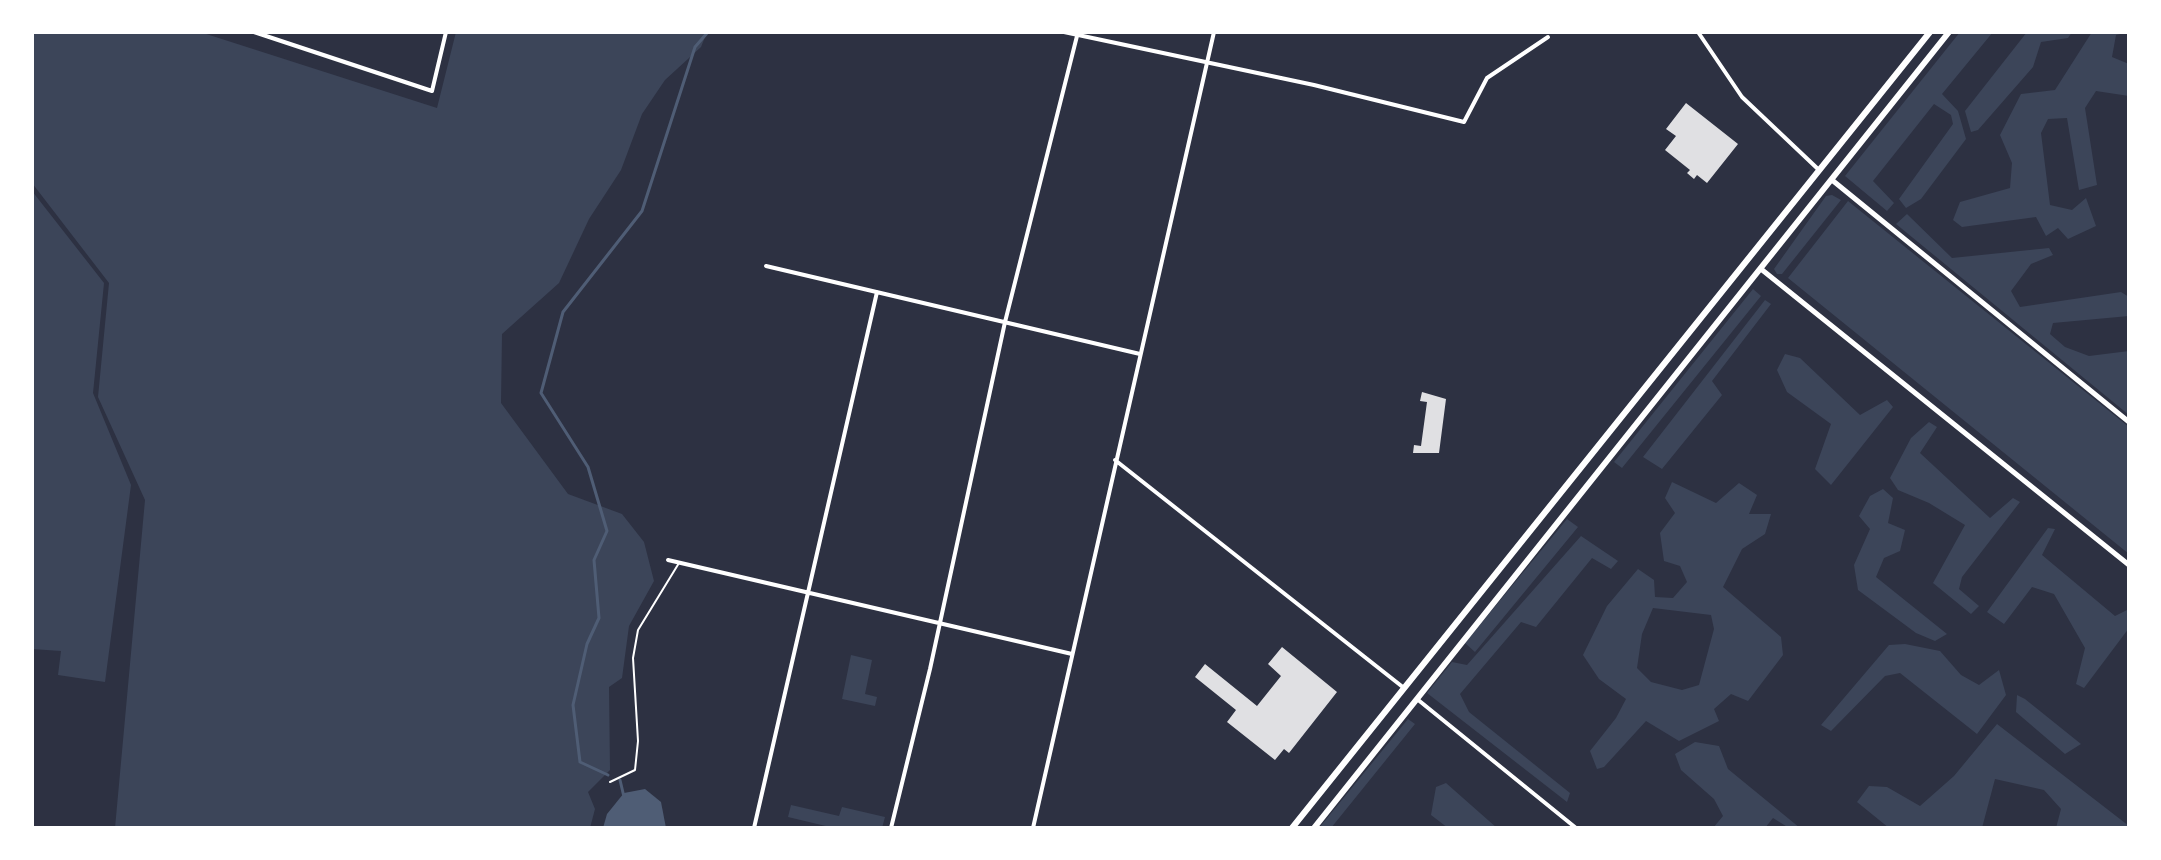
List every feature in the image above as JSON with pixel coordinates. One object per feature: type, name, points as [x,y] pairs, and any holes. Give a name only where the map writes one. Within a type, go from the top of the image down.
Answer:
[{"type":"main road","points":[[1292,828],[1930,32]]},
{"type":"main road","points":[[1314,828],[1949,32]]},
{"type":"main road","points":[[1819,170],[1832,180]]},
{"type":"main road","points":[[1750,257],[1761,269]]},
{"type":"main road","points":[[1404,688],[1417,699]]},
{"type":"street","points":[[254,32],[432,91],[446,32]]},
{"type":"street","points":[[1064,32],[1314,85],[1464,122],[1487,78],[1548,37]]},
{"type":"street","points":[[1033,828],[1214,32]]},
{"type":"street","points":[[1698,32],[1742,97],[1819,170]]},
{"type":"street","points":[[891,828],[1005,322],[1078,34]]},
{"type":"street","points":[[1832,180],[2129,422]]},
{"type":"street","points":[[766,266],[1140,354]]},
{"type":"street","points":[[1761,269],[2129,565]]},
{"type":"street","points":[[754,828],[877,292]]},
{"type":"street","points":[[1115,460],[1404,688]]},
{"type":"street","points":[[668,560],[1072,654]]},
{"type":"street","points":[[1417,699],[1576,828]]},
{"type":"lane","points":[[610,782],[635,770],[638,741],[633,658],[638,630],[679,563]]},
{"type":"shaded area","points":[[32,32],[200,32],[437,108],[456,32],[707,32],[701,47],[665,80],[642,114],[621,170],[589,219],[559,283],[502,334],[501,403],[568,494],[622,514],[644,542],[654,581],[629,626],[622,678],[609,687],[610,770],[588,792],[595,809],[590,828],[115,828],[145,500],[98,397],[109,283],[32,183]]},
{"type":"shaded area","points":[[1960,32],[1993,32],[1942,94],[1958,111],[1966,139],[1921,199],[1906,208],[1899,199],[1953,124],[1951,115],[1934,104],[1873,181],[1894,203],[1887,211],[1845,176]]},
{"type":"shaded area","points":[[2027,32],[2072,32],[2068,38],[2041,42],[2033,67],[1978,130],[1971,132],[1965,111]]},
{"type":"shaded area","points":[[2092,32],[2129,32],[2116,35],[2112,57],[2129,64],[2129,96],[2096,91],[2085,108],[2097,185],[2079,190],[2067,118],[2048,119],[2041,133],[2050,205],[2072,210],[2086,198],[2096,226],[2068,239],[2058,228],[2046,236],[2036,217],[1962,227],[1953,220],[1960,202],[2010,188],[2012,163],[2000,135],[2021,94],[2055,90]]},
{"type":"shaded area","points":[[32,191],[104,283],[93,393],[131,485],[105,682],[58,675],[61,651],[32,649]]},
{"type":"shaded area","points":[[1832,195],[1841,200],[1782,274],[1777,274],[1774,269],[1826,196]]},
{"type":"shaded area","points":[[1848,201],[2129,427],[2129,554],[1788,278]]},
{"type":"shaded area","points":[[1907,214],[1952,258],[2049,248],[2053,255],[2031,264],[2011,291],[2020,307],[2121,292],[2129,297],[2129,316],[2053,323],[2050,334],[2065,347],[2089,356],[2129,351],[2129,415],[1896,224]]},
{"type":"shaded area","points":[[1753,289],[1761,296],[1622,468],[1614,462]]},
{"type":"shaded area","points":[[1765,300],[1771,304],[1712,381],[1722,395],[1662,469],[1643,457]]},
{"type":"shaded area","points":[[1785,354],[1800,358],[1860,415],[1887,400],[1893,407],[1831,485],[1815,469],[1831,424],[1787,392],[1777,370]]},
{"type":"shaded area","points":[[1929,422],[1937,427],[1920,453],[1990,518],[2013,498],[2020,502],[1962,577],[1959,589],[1979,606],[1971,614],[1933,583],[1965,525],[1929,503],[1898,490],[1890,478],[1911,438]]},
{"type":"shaded area","points":[[1672,482],[1716,503],[1739,483],[1757,495],[1749,514],[1771,514],[1765,534],[1742,549],[1723,587],[1781,637],[1783,655],[1748,701],[1731,694],[1714,709],[1719,721],[1679,741],[1646,721],[1604,767],[1597,769],[1590,751],[1616,718],[1626,699],[1599,679],[1583,655],[1607,606],[1638,569],[1654,580],[1655,597],[1673,598],[1687,582],[1680,566],[1664,561],[1660,533],[1675,513],[1665,498]],"holes":[[[1653,608],[1711,615],[1714,629],[1699,685],[1682,690],[1651,682],[1637,668],[1642,634]]]},
{"type":"shaded area","points":[[1883,489],[1893,498],[1888,523],[1905,530],[1900,551],[1884,558],[1876,577],[1947,634],[1935,641],[1916,633],[1858,590],[1854,565],[1870,529],[1859,516],[1870,496]]},
{"type":"shaded area","points":[[1567,519],[1578,527],[1475,652],[1465,643]]},
{"type":"shaded area","points":[[2048,528],[2055,529],[2042,555],[2115,616],[2129,609],[2129,628],[2084,688],[2076,684],[2085,648],[2054,594],[2032,587],[2004,624],[1987,612]]},
{"type":"shaded area","points":[[1581,536],[1618,561],[1611,569],[1592,558],[1536,627],[1521,622],[1460,694],[1469,712],[1570,793],[1567,802],[1427,693],[1452,662],[1467,665]]},
{"type":"shaded area","points":[[1905,644],[1940,651],[1961,675],[1979,685],[1999,670],[2006,695],[1977,734],[1900,673],[1885,676],[1831,731],[1821,725],[1889,645]]},
{"type":"shaded area","points":[[851,655],[872,660],[865,694],[877,697],[875,706],[842,699]]},
{"type":"shaded area","points":[[2017,695],[2081,744],[2065,754],[2016,712]]},
{"type":"shaded area","points":[[1408,719],[1415,724],[1331,828],[1319,828]]},
{"type":"shaded area","points":[[1997,724],[2129,828],[2056,828],[2061,809],[2044,790],[1995,779],[1982,828],[1889,828],[1857,802],[1869,786],[1887,787],[1920,806],[1954,776]]},
{"type":"shaded area","points":[[1695,742],[1719,746],[1728,769],[1800,828],[1789,828],[1773,818],[1765,828],[1713,828],[1723,816],[1714,799],[1681,770],[1675,754]]},
{"type":"shaded area","points":[[1446,783],[1497,828],[1448,828],[1431,815],[1436,787]]},
{"type":"shaded area","points":[[645,789],[661,802],[666,828],[603,828],[607,814],[624,793]]},
{"type":"shaded area","points":[[791,805],[839,816],[842,807],[885,817],[882,828],[834,828],[788,817]]},
{"type":"building","points":[[1686,103],[1738,144],[1707,183],[1697,175],[1694,179],[1687,173],[1690,170],[1665,150],[1676,136],[1666,129]]},
{"type":"building","points":[[1422,392],[1446,399],[1439,453],[1413,453],[1414,445],[1421,446],[1427,402],[1420,401]]},
{"type":"building","points":[[1282,647],[1337,692],[1289,753],[1284,749],[1275,760],[1227,722],[1236,710],[1195,677],[1205,664],[1257,706],[1281,676],[1268,664]]},
{"type":"waterway","points":[[608,775],[580,762],[573,705],[587,644],[599,618],[594,560],[607,531],[588,467],[541,393],[563,312],[642,211],[695,47],[708,32]]},
{"type":"waterway","points":[[620,780],[624,797]]}]
